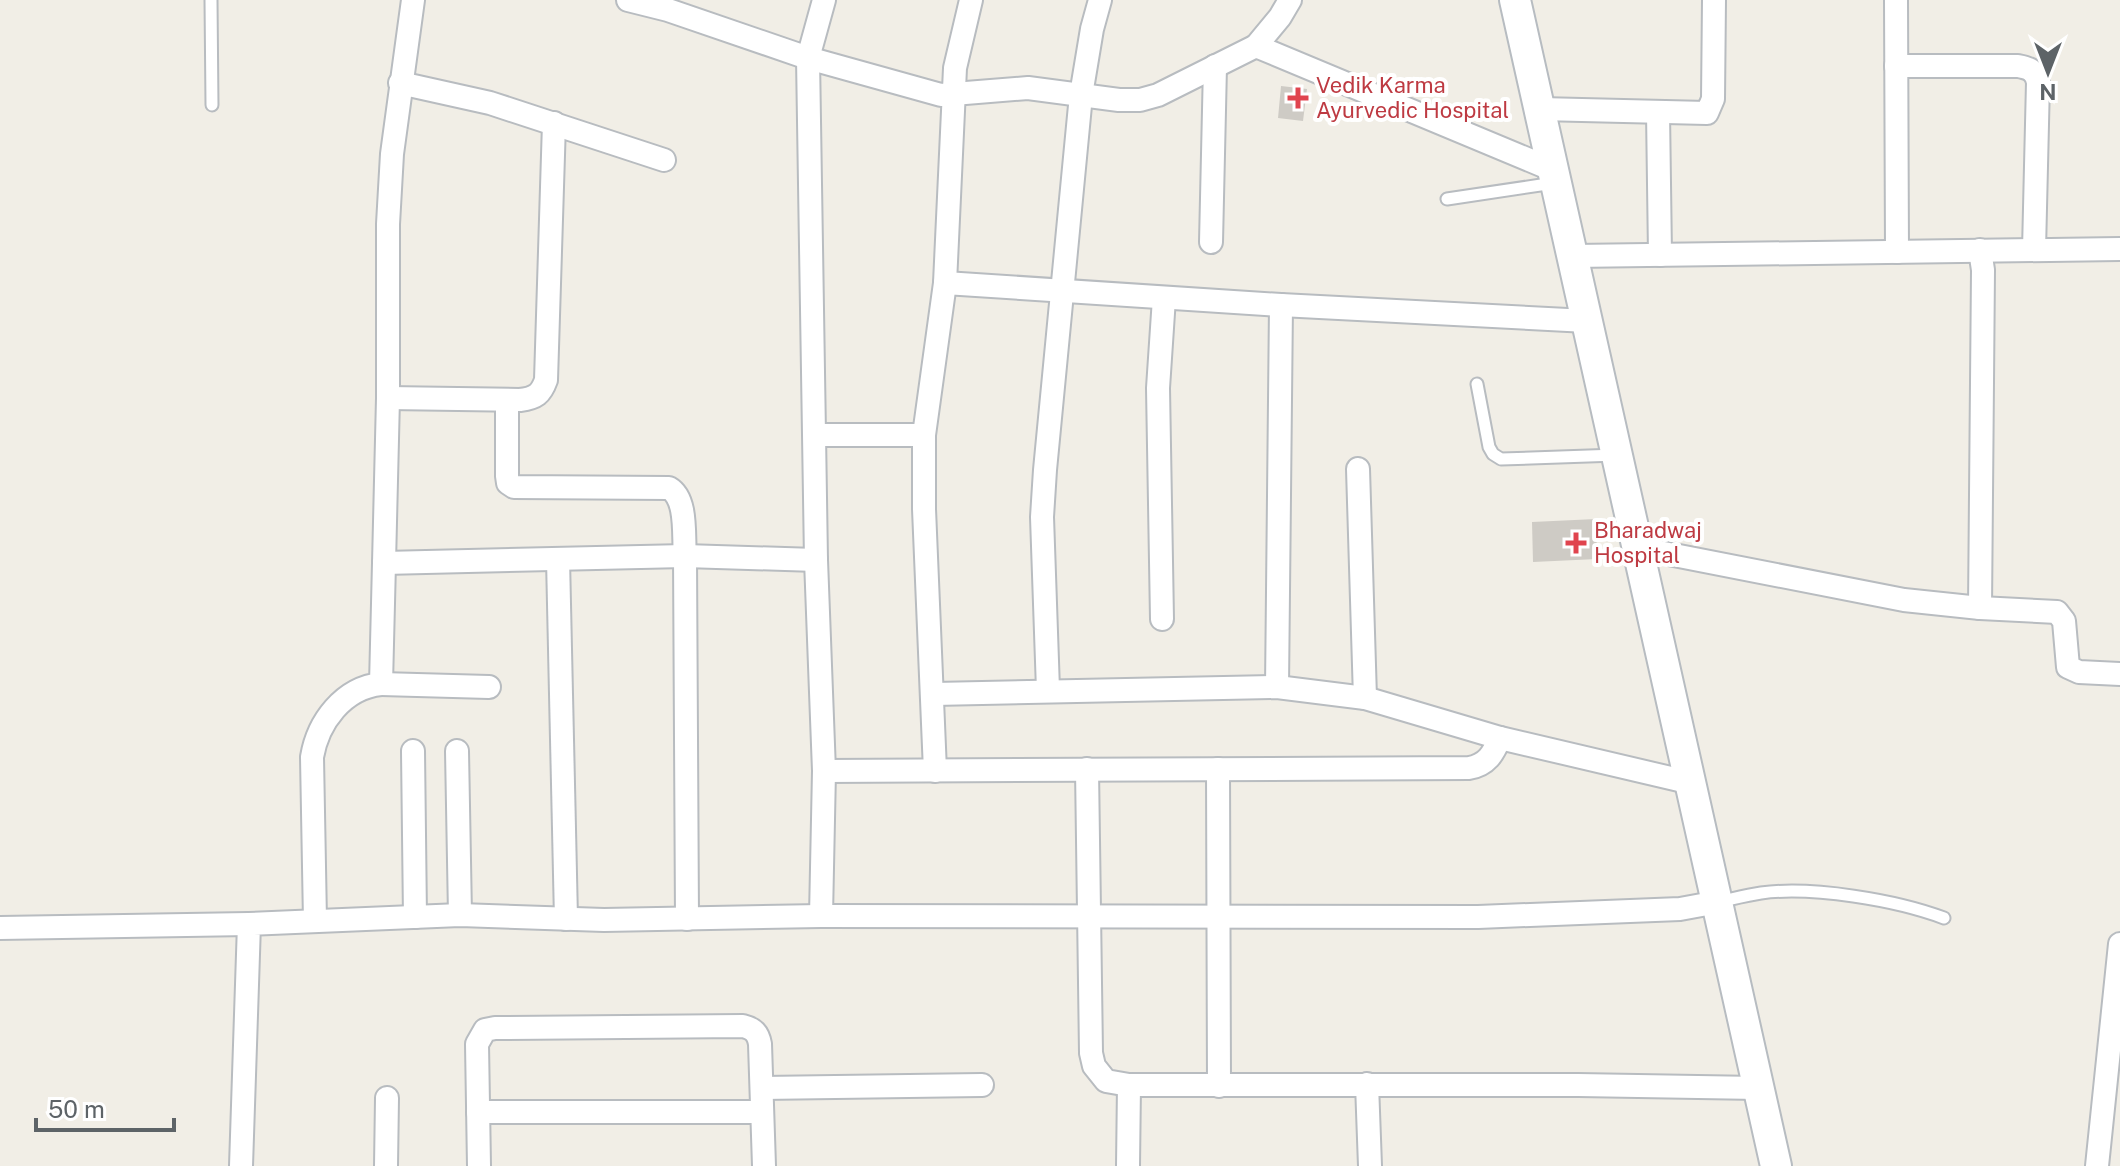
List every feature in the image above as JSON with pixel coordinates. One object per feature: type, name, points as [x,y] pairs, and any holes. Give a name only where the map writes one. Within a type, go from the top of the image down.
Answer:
[{"type":"main road","points":[[1515,0],[1776,1166]]},
{"type":"street","points":[[381,684],[388,398],[388,224],[400,83],[413,0]]},
{"type":"street","points":[[628,0],[670,5],[808,58],[925,92],[952,95],[1028,88],[1119,100],[1140,100],[1158,95],[1256,46],[1290,0]]},
{"type":"street","points":[[821,916],[824,771],[816,560],[808,58],[824,0]]},
{"type":"street","points":[[935,771],[924,509],[924,435],[945,283],[952,95],[957,52],[971,0]]},
{"type":"street","points":[[1048,690],[1042,517],[1049,407],[1064,291],[1081,95],[1100,0]]},
{"type":"street","points":[[1540,109],[1707,113],[1711,107],[1714,0]]},
{"type":"street","points":[[1896,0],[1897,252]]},
{"type":"street","points":[[1256,46],[1553,176]]},
{"type":"street","points":[[1211,242],[1215,66]]},
{"type":"street","points":[[1896,66],[2018,66],[2036,73],[2034,250]]},
{"type":"street","points":[[400,83],[490,103],[664,160]]},
{"type":"street","points":[[1658,112],[1660,255]]},
{"type":"street","points":[[388,398],[533,399],[541,392],[546,380],[554,123]]},
{"type":"street","points":[[1573,256],[2120,249]]},
{"type":"street","points":[[1980,250],[1983,270],[1980,608]]},
{"type":"street","points":[[945,283],[1587,321]]},
{"type":"street","points":[[1162,619],[1158,388],[1164,298]]},
{"type":"street","points":[[1277,687],[1281,305]]},
{"type":"street","points":[[507,400],[508,483],[521,489],[669,488],[677,492],[685,556],[687,919]]},
{"type":"street","points":[[816,435],[924,435]]},
{"type":"street","points":[[1358,469],[1365,698]]},
{"type":"street","points":[[1638,548],[1904,600],[2057,612],[2064,621],[2068,667],[2079,672],[2120,674]]},
{"type":"street","points":[[384,563],[685,556],[816,560]]},
{"type":"street","points":[[558,559],[566,919]]},
{"type":"street","points":[[315,921],[312,757],[314,744],[325,721],[347,697],[366,686],[489,687]]},
{"type":"street","points":[[934,694],[1277,687],[1365,698],[1500,738],[1692,783]]},
{"type":"street","points":[[824,771],[1469,768],[1480,766],[1488,760],[1500,738]]},
{"type":"street","points":[[413,751],[415,917]]},
{"type":"street","points":[[457,751],[460,915]]},
{"type":"street","points":[[1087,769],[1088,915],[1094,1066],[1106,1081],[1129,1085],[1219,1086],[1367,1084],[1758,1088]]},
{"type":"street","points":[[1218,769],[1219,1086]]},
{"type":"street","points":[[0,928],[249,924],[460,915],[566,919],[1088,915],[1478,917],[1680,909],[1718,902]]},
{"type":"street","points":[[241,1166],[249,924]]},
{"type":"street","points":[[2097,1166],[2120,944]]},
{"type":"street","points":[[479,1166],[477,1044],[485,1030],[743,1026],[753,1029],[758,1035],[764,1166]]},
{"type":"street","points":[[1367,1084],[1370,1166]]},
{"type":"street","points":[[762,1088],[982,1085]]},
{"type":"street","points":[[1128,1166],[1129,1085]]},
{"type":"street","points":[[386,1166],[387,1098]]},
{"type":"street","points":[[478,1112],[762,1112]]},
{"type":"lane","points":[[211,0],[212,105]]},
{"type":"lane","points":[[1447,199],[1553,176]]},
{"type":"lane","points":[[1477,384],[1489,447],[1501,459],[1617,455]]},
{"type":"lane","points":[[1718,902],[1762,893],[1817,893],[1895,904],[1944,918]]},
{"type":"building","points":[[1281,86],[1307,89],[1303,121],[1278,118]]},
{"type":"building","points":[[1596,519],[1597,559],[1533,562],[1532,522]]},
{"type":"place","name":"Vedik Karma Ayurvedic Hospital","points":[[1298,98]]},
{"type":"place","name":"Bharadwaj Hospital","points":[[1576,543]]}]
